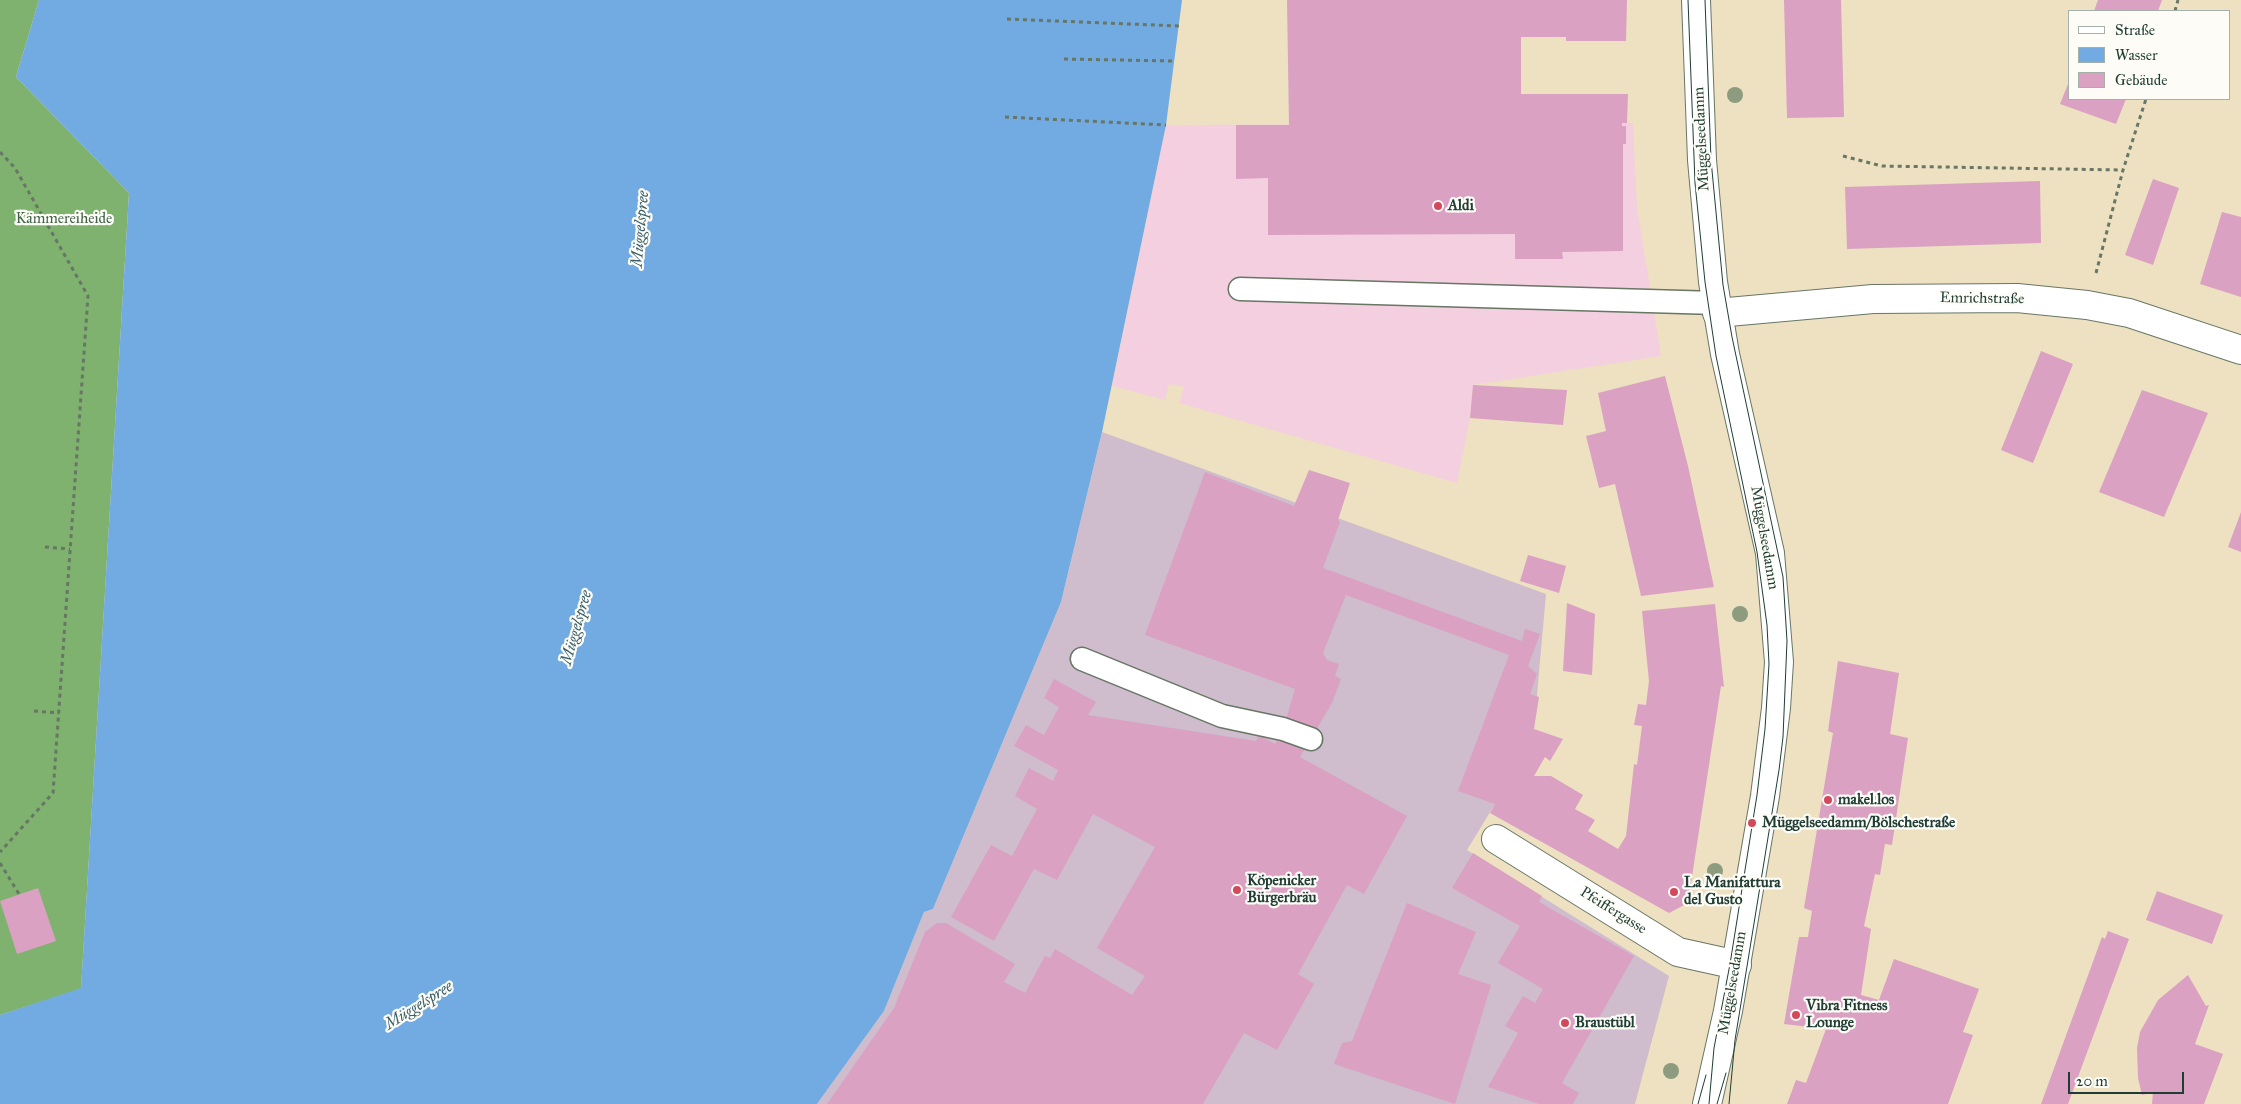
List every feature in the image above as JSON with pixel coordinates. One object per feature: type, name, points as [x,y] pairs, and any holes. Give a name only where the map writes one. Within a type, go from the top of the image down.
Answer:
[{"type":"main road","name":"Müggelseedamm","points":[[1696,0],[1702,160],[1716,308],[1770,553],[1779,662],[1776,708],[1765,796],[1737,965],[1707,1104]]},
{"type":"main road","name":"Emrichstraße","points":[[1716,308],[1873,298],[2017,298],[2087,305],[2130,313],[2241,350]]},
{"type":"main road","name":"Pfeiffergasse","points":[[1496,839],[1678,952],[1737,965]]},
{"type":"lane","points":[[1240,289],[1716,308]]},
{"type":"lane","points":[[1082,659],[1222,716],[1283,729],[1311,739]]},
{"type":"path","points":[[1006,19],[1179,26]]},
{"type":"path","points":[[1064,59],[1174,61]]},
{"type":"path","points":[[2095,276],[2146,100]]},
{"type":"path","points":[[1005,117],[1166,125]]},
{"type":"path","points":[[0,152],[15,168],[88,296],[53,793],[0,852]]},
{"type":"path","points":[[1843,156],[1882,166],[2124,170]]},
{"type":"path","points":[[45,547],[70,549]]},
{"type":"path","points":[[34,711],[58,712]]},
{"type":"path","points":[[0,862],[19,894]]},
{"type":"shaded area","points":[[1633,123],[1637,207],[1661,356],[1473,385],[1470,418],[1457,483],[1179,403],[1184,387],[1169,384],[1165,400],[1112,386],[1166,125]]},
{"type":"shaded area","points":[[1102,432],[1546,594],[1534,729],[1495,804],[1467,850],[1669,976],[1635,1104],[817,1104],[884,1011],[924,912],[933,909],[1061,602]]},
{"type":"green space","name":"Kämmereiheide","points":[[0,0],[39,0],[16,77],[129,193],[81,989],[0,1015]]},
{"type":"water","name":"Müggelspree","points":[[39,0],[1182,0],[1166,125],[1102,432],[1061,602],[933,909],[924,912],[884,1011],[817,1104],[0,1104],[0,1015],[81,988],[129,193],[16,77]]},
{"type":"building","points":[[1287,0],[1627,0],[1626,41],[1566,41],[1566,37],[1521,37],[1521,94],[1628,94],[1627,123],[1622,123],[1622,126],[1626,126],[1626,144],[1623,144],[1623,251],[1562,252],[1563,259],[1515,259],[1515,234],[1268,235],[1268,178],[1236,179],[1236,125],[1289,125]]},
{"type":"building","points":[[1784,0],[1841,0],[1844,117],[1787,118]]},
{"type":"building","points":[[2098,0],[2162,0],[2158,10],[2094,10]]},
{"type":"building","points":[[2068,84],[2068,100],[2126,100],[2116,124],[2060,104]]},
{"type":"building","points":[[2153,179],[2179,188],[2153,265],[2125,255]]},
{"type":"building","points":[[2040,181],[2041,243],[1847,249],[1845,187]]},
{"type":"building","points":[[2222,212],[2241,217],[2241,297],[2200,284]]},
{"type":"building","points":[[2041,351],[2073,364],[2033,463],[2001,450]]},
{"type":"building","points":[[1665,376],[1688,466],[1714,587],[1641,596],[1615,484],[1599,488],[1586,436],[1606,431],[1598,393]]},
{"type":"building","points":[[1473,385],[1567,390],[1563,425],[1470,418]]},
{"type":"building","points":[[2142,390],[2208,413],[2164,517],[2099,492]]},
{"type":"building","name":"Köpenicker Bürgerbräu","points":[[1309,470],[1350,483],[1338,520],[1340,522],[1323,568],[1522,641],[1525,629],[1540,634],[1528,666],[1537,674],[1530,694],[1539,697],[1534,729],[1563,739],[1550,761],[1545,757],[1534,776],[1551,776],[1583,795],[1575,809],[1595,820],[1588,831],[1618,849],[1626,836],[1634,764],[1637,765],[1642,726],[1634,725],[1638,704],[1646,705],[1649,681],[1642,611],[1715,604],[1724,687],[1721,686],[1688,903],[1669,913],[1490,813],[1495,804],[1458,791],[1509,655],[1346,595],[1323,653],[1327,660],[1339,664],[1335,676],[1341,679],[1332,703],[1300,757],[1407,816],[1364,894],[1347,885],[1298,974],[1314,984],[1277,1050],[1244,1033],[1203,1104],[827,1104],[894,1008],[925,932],[937,923],[946,923],[1015,964],[1004,982],[1025,993],[1045,956],[1050,958],[1055,949],[1132,995],[1145,976],[1097,948],[1155,847],[1093,814],[1057,880],[1034,869],[994,941],[951,917],[991,845],[1012,856],[1037,809],[1015,796],[1029,768],[1053,781],[1058,770],[1014,746],[1026,725],[1044,735],[1059,707],[1044,698],[1054,679],[1096,702],[1088,715],[1256,741],[1259,735],[1275,744],[1283,729],[1295,689],[1145,635],[1205,472],[1294,506]]},
{"type":"building","points":[[2241,512],[2241,552],[2228,547]]},
{"type":"building","points":[[1528,555],[1566,566],[1559,593],[1520,581]]},
{"type":"building","points":[[1567,603],[1595,614],[1592,675],[1563,671]]},
{"type":"building","points":[[1838,661],[1899,673],[1890,734],[1908,738],[1892,845],[1885,844],[1880,875],[1875,874],[1864,926],[1871,929],[1861,995],[1879,1000],[1894,959],[1979,989],[1963,1032],[1973,1035],[1948,1104],[1787,1104],[1796,1080],[1806,1083],[1826,1029],[1784,1024],[1799,937],[1808,937],[1812,911],[1804,908],[1833,733],[1828,731]]},
{"type":"building","points":[[1473,853],[1542,896],[1539,902],[1634,956],[1562,1083],[1579,1093],[1573,1104],[1539,1104],[1488,1087],[1518,1033],[1505,1026],[1523,996],[1535,1003],[1543,989],[1498,963],[1520,926],[1452,888]]},
{"type":"building","points":[[38,888],[56,941],[17,954],[0,901]]},
{"type":"building","points":[[2157,891],[2223,915],[2212,944],[2146,920]]},
{"type":"building","points":[[1407,903],[1476,932],[1458,974],[1491,985],[1455,1104],[1334,1064],[1342,1043],[1352,1041]]},
{"type":"building","points":[[2108,931],[2129,939],[2068,1104],[2041,1104],[2102,937],[2105,939]]},
{"type":"building","points":[[2188,975],[2206,1006],[2209,1005],[2195,1044],[2223,1054],[2204,1104],[2152,1104],[2153,1092],[2142,1095],[2138,1078],[2137,1048],[2140,1032],[2158,1000]]},
{"type":"tram line","points":[[1688,0],[1695,183],[1705,282],[1716,356],[1757,552],[1767,625],[1769,664],[1765,729],[1757,795],[1730,964],[1714,1048],[1709,1104]]},
{"type":"tram line","points":[[1705,0],[1711,160],[1723,285],[1732,337],[1783,577],[1787,641],[1783,737],[1779,770],[1735,1040],[1729,1104]]},
{"type":"tram line","points":[[1717,1104],[1726,1073]]},
{"type":"tram line","points":[[1698,1104],[1706,1075]]},
{"type":"place","name":"Aldi","points":[[1438,206]]},
{"type":"place","name":"makel.los","points":[[1828,800]]},
{"type":"place","name":"Müggelseedamm/Bölschestraße","points":[[1752,823]]},
{"type":"place","name":"Köpenicker Bürgerbräu","points":[[1237,890]]},
{"type":"place","name":"La Manifattura del Gusto","points":[[1674,892]]},
{"type":"place","name":"Vibra Fitness Lounge","points":[[1796,1015]]},
{"type":"place","name":"Braustübl","points":[[1565,1023]]}]
